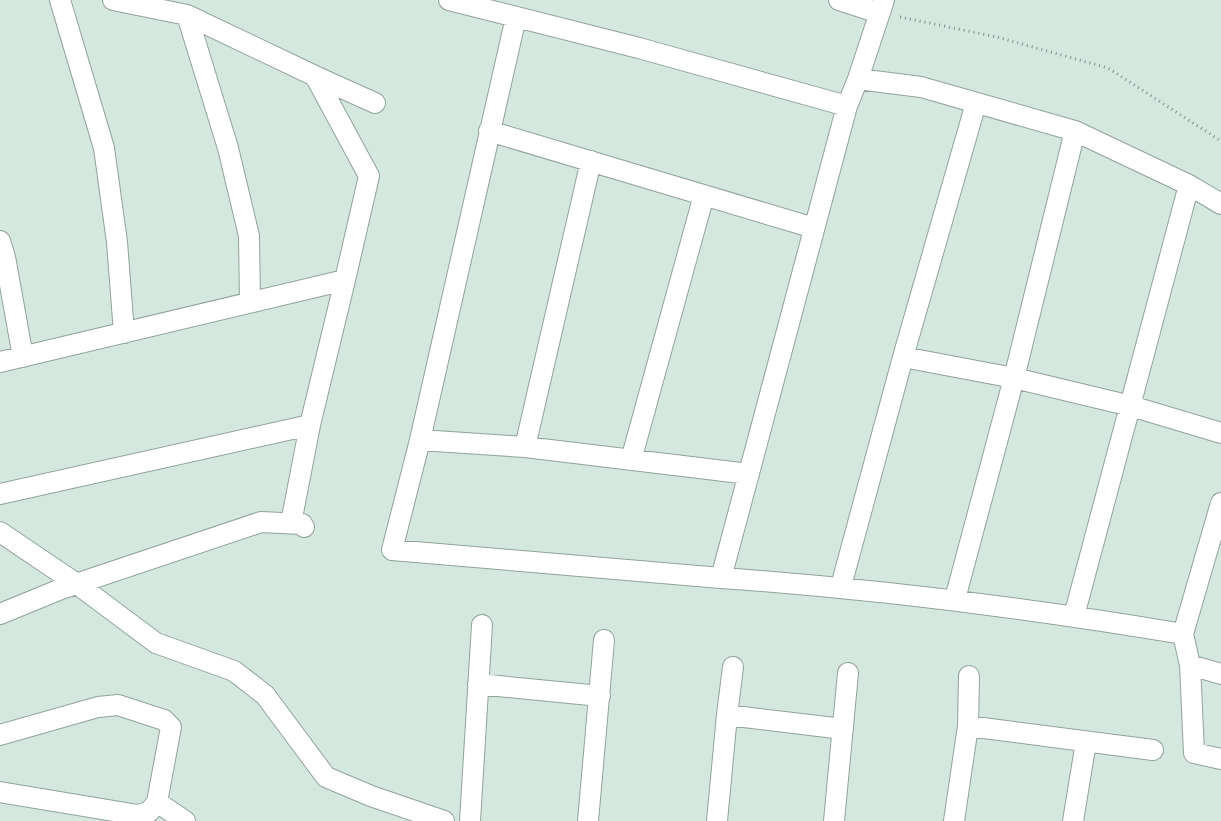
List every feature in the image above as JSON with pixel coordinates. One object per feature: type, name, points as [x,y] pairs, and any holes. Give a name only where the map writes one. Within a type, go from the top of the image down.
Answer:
[{"type":"street","points":[[60,0],[104,148],[117,242],[124,333]]},
{"type":"street","points":[[113,0],[187,15],[375,103]]},
{"type":"street","points":[[449,0],[490,5],[516,17],[639,48],[847,106]]},
{"type":"street","points":[[721,578],[847,106],[882,7],[838,0]]},
{"type":"street","points":[[187,15],[228,148],[249,236],[250,302]]},
{"type":"street","points":[[516,17],[420,440],[392,550],[721,578],[841,586],[955,599],[1183,634]]},
{"type":"street","points":[[0,614],[77,584],[261,522],[298,525],[310,424],[368,176],[316,76]]},
{"type":"street","points":[[858,79],[921,87],[1075,131],[1189,185],[1221,204]]},
{"type":"street","points":[[841,586],[903,356],[976,103]]},
{"type":"street","points":[[489,131],[814,228]]},
{"type":"street","points":[[955,599],[1014,378],[1075,131]]},
{"type":"street","points":[[526,448],[591,161]]},
{"type":"street","points":[[1074,616],[1132,406],[1189,185]]},
{"type":"street","points":[[631,460],[704,195]]},
{"type":"street","points":[[0,241],[6,257],[23,356]]},
{"type":"street","points":[[0,362],[345,280]]},
{"type":"street","points":[[903,356],[1014,378],[1132,406],[1221,433]]},
{"type":"street","points":[[0,494],[310,424]]},
{"type":"street","points":[[420,440],[526,448],[749,474]]},
{"type":"street","points":[[1221,503],[1183,634],[1190,665],[1194,753],[1221,759]]},
{"type":"street","points":[[0,532],[77,584],[156,643],[234,672],[265,695],[326,777],[371,796],[444,821]]},
{"type":"street","points":[[470,821],[482,625]]},
{"type":"street","points":[[588,821],[604,640]]},
{"type":"street","points":[[1190,665],[1221,674]]},
{"type":"street","points":[[717,821],[733,667]]},
{"type":"street","points":[[834,821],[848,673]]},
{"type":"street","points":[[954,821],[968,726],[969,676]]},
{"type":"street","points":[[478,684],[600,696]]},
{"type":"street","points":[[0,735],[104,706],[118,705],[164,720],[172,727],[157,802],[150,812],[138,815],[0,792]]},
{"type":"street","points":[[727,715],[843,729]]},
{"type":"street","points":[[968,726],[1153,750]]},
{"type":"street","points":[[1074,821],[1086,742]]},
{"type":"street","points":[[157,802],[185,821]]},
{"type":"path","points":[[882,7],[997,36],[1108,68],[1221,141]]}]
